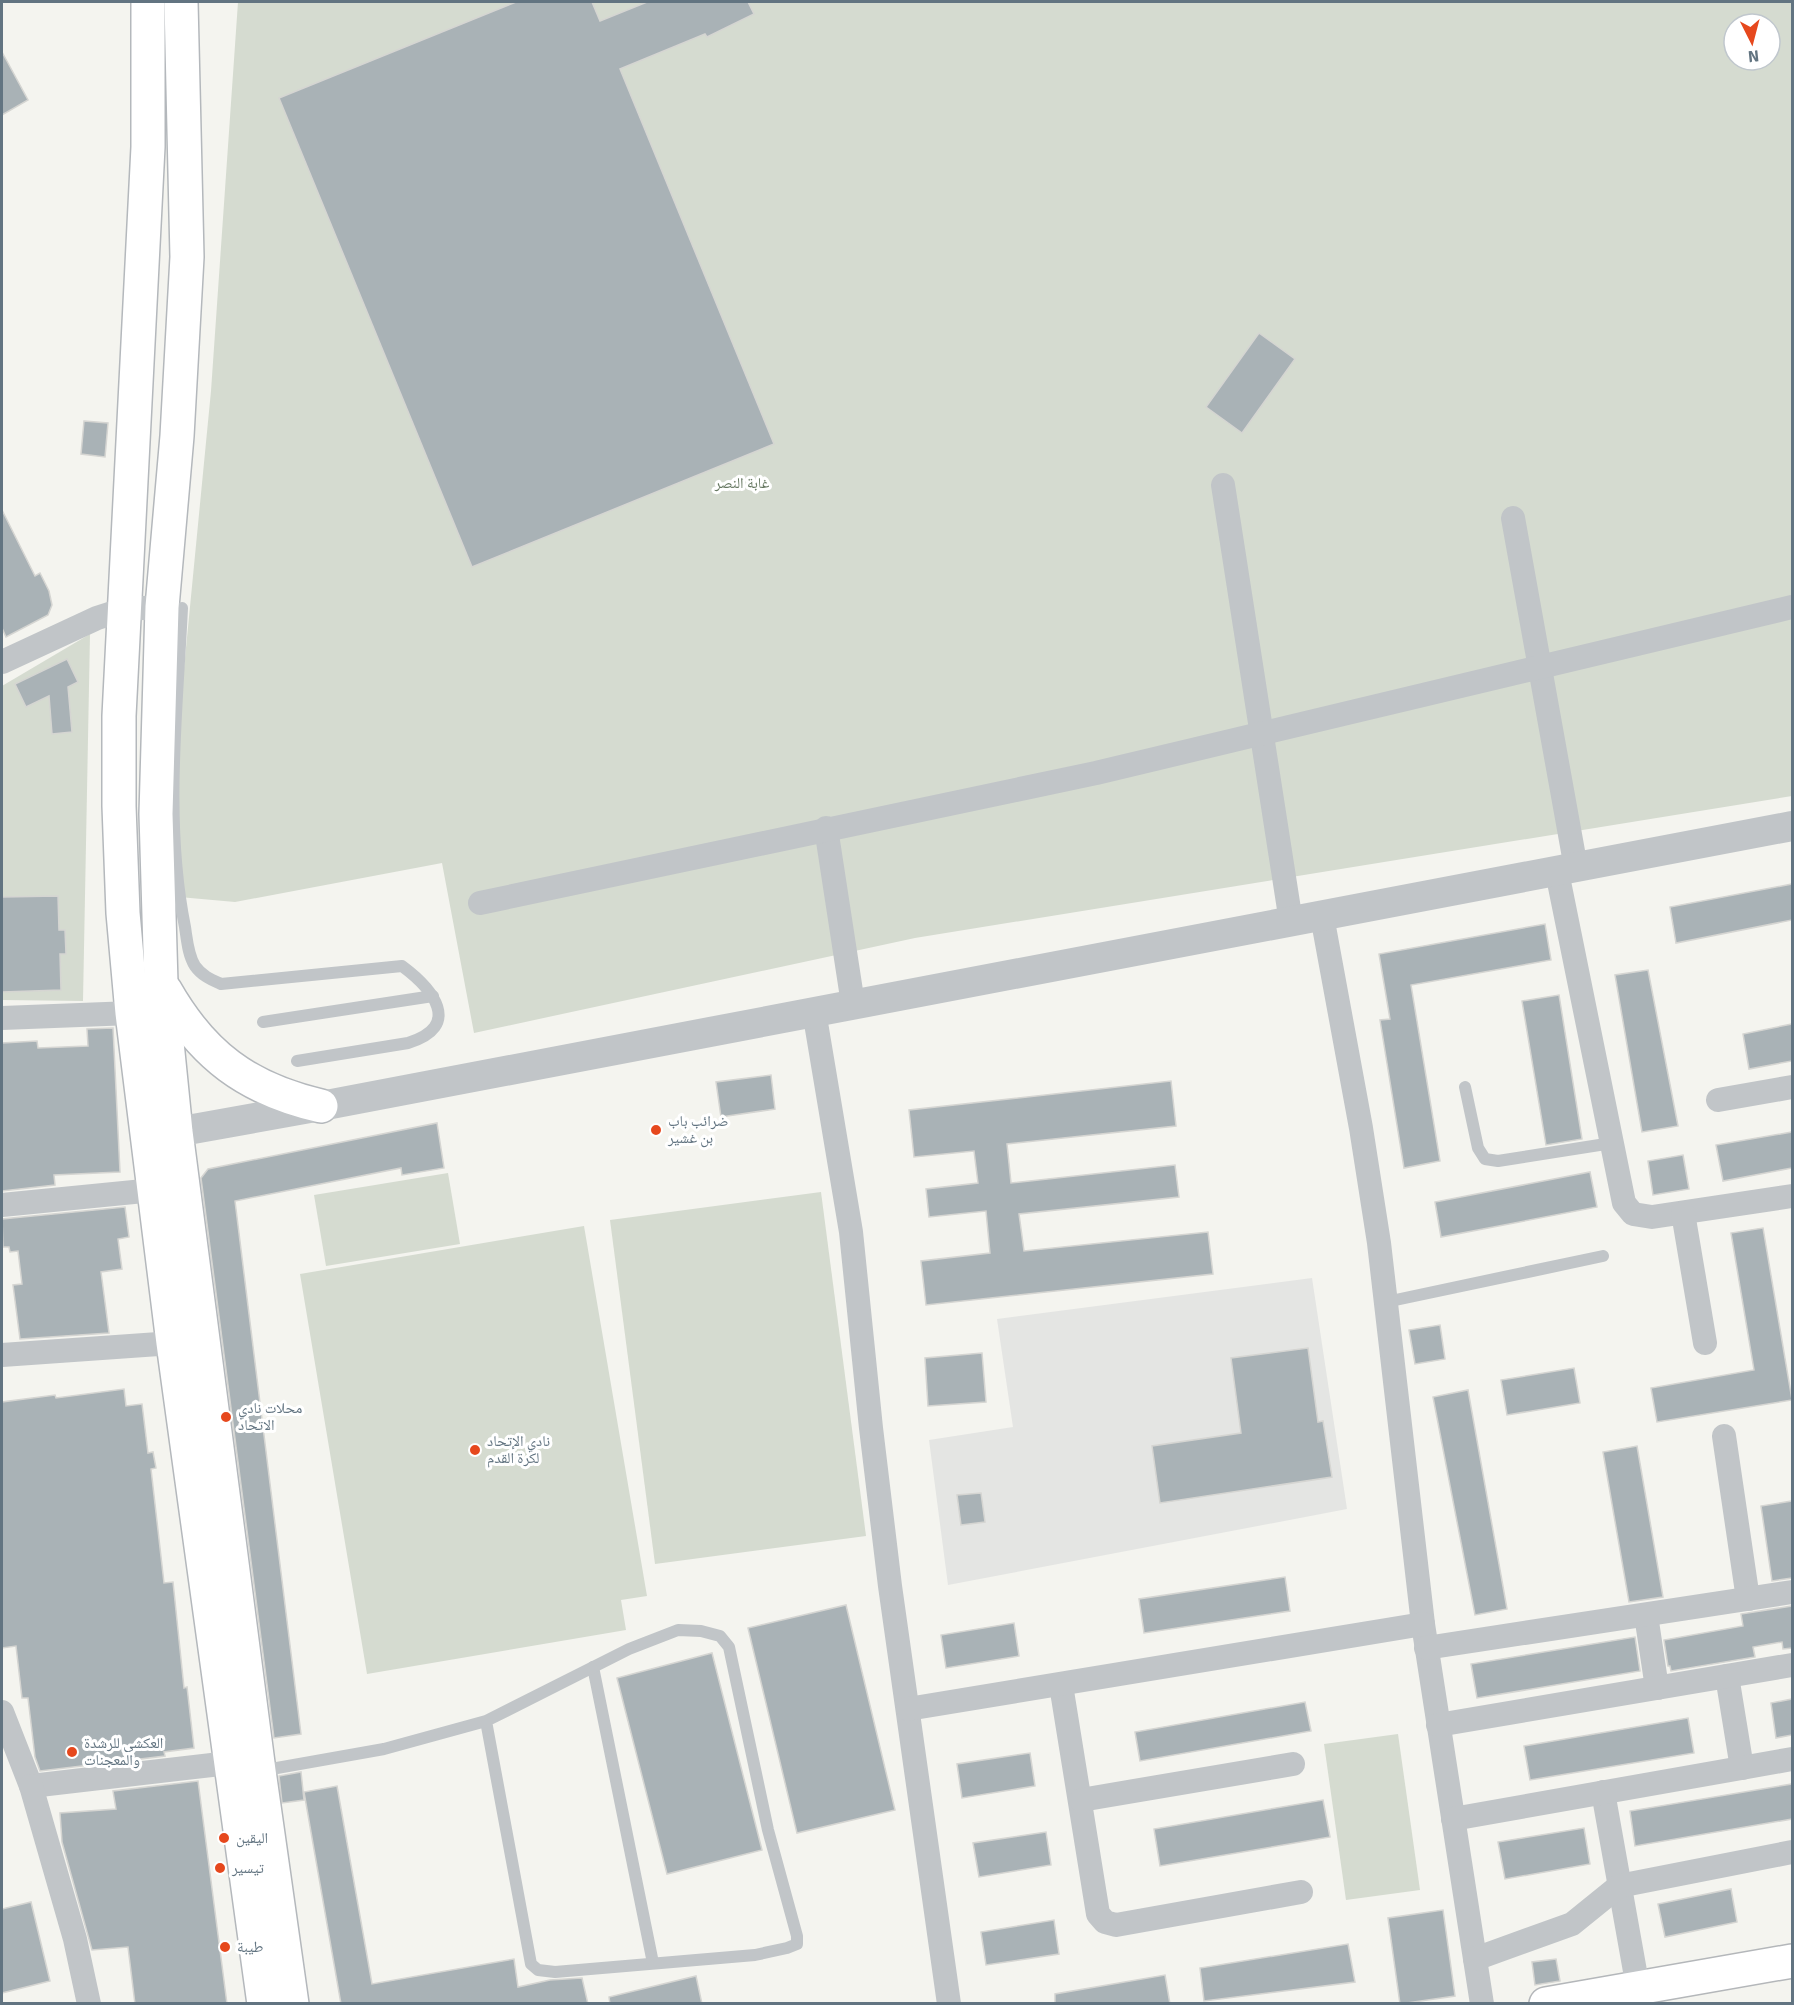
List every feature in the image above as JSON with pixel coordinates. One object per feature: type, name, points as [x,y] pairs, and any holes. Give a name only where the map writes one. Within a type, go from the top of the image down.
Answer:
[{"type":"main road","points":[[148,2],[148,147],[144,254],[120,716],[118,806],[123,913],[132,1013],[162,1134],[244,1767],[264,2004]]},
{"type":"main road","points":[[182,2],[187,257],[177,436],[172,608],[156,814],[161,983],[162,1134],[154,1190],[173,1343],[244,1767],[292,2004]]},
{"type":"main road","points":[[144,254],[187,257]]},
{"type":"main road","points":[[161,983],[194,1035],[214,1056],[264,1089],[321,1106]]},
{"type":"main road","points":[[1546,2004],[1792,1961]]},
{"type":"street","points":[[1223,485],[1291,922]]},
{"type":"street","points":[[1514,518],[1540,666],[1567,870],[1624,1203],[1633,1214],[1652,1217],[1792,1196]]},
{"type":"street","points":[[480,903],[826,828],[1096,773],[1792,607]]},
{"type":"street","points":[[2,662],[97,618],[125,609],[172,608]]},
{"type":"street","points":[[162,1134],[321,1106],[1792,826]]},
{"type":"street","points":[[826,828],[853,1004]]},
{"type":"street","points":[[1322,916],[1361,1128],[1379,1243],[1425,1636],[1482,2004]]},
{"type":"street","points":[[814,1011],[851,1232],[890,1586],[949,2004]]},
{"type":"street","points":[[2,1018],[132,1013]]},
{"type":"street","points":[[1718,1100],[1792,1087]]},
{"type":"street","points":[[2,1205],[154,1190]]},
{"type":"street","points":[[1683,1213],[1705,1343]]},
{"type":"street","points":[[2,1355],[173,1343]]},
{"type":"street","points":[[1724,1436],[1748,1599]]},
{"type":"street","points":[[908,1709],[1061,1685],[1425,1636],[1646,1615],[1792,1592]]},
{"type":"street","points":[[1646,1615],[1657,1688]]},
{"type":"street","points":[[1438,1725],[1792,1665]]},
{"type":"street","points":[[1727,1676],[1742,1768]]},
{"type":"street","points":[[1061,1685],[1098,1914],[1105,1922],[1116,1925],[1300,1892]]},
{"type":"street","points":[[2,1712],[31,1786],[75,1939],[89,2004]]},
{"type":"street","points":[[1453,1819],[1792,1759]]},
{"type":"street","points":[[1081,1800],[1293,1764]]},
{"type":"street","points":[[31,1786],[244,1767]]},
{"type":"street","points":[[1603,1792],[1638,1988]]},
{"type":"street","points":[[1475,1959],[1572,1924],[1619,1886],[1792,1852]]},
{"type":"lane","points":[[172,608],[173,796],[179,900],[195,966],[203,975],[221,984],[402,966],[416,977],[433,996],[438,1009],[438,1022],[424,1038],[408,1043],[297,1061]]},
{"type":"lane","points":[[263,1022],[433,996]]},
{"type":"lane","points":[[1465,1087],[1478,1148],[1485,1160],[1498,1161],[1612,1143]]},
{"type":"lane","points":[[1386,1302],[1604,1256]]},
{"type":"lane","points":[[244,1767],[384,1749],[486,1721],[629,1649],[678,1630],[702,1631],[720,1636],[729,1647],[768,1830],[797,1936],[797,1944],[755,1954],[555,1972],[538,1970],[531,1964],[486,1721]]},
{"type":"lane","points":[[592,1667],[653,1963]]},
{"type":"shaded area","points":[[1312,1278],[1347,1509],[948,1585],[929,1440],[1013,1427],[997,1319]]},
{"type":"green space","name":"غابة النصر","points":[[238,2],[1792,2],[1792,796],[915,938],[474,1033],[442,863],[235,902],[179,897],[178,730],[211,391]]},
{"type":"green space","points":[[90,634],[83,1001],[2,1000],[2,686]]},
{"type":"green space","points":[[448,1173],[460,1244],[326,1266],[314,1195]]},
{"type":"green space","points":[[821,1192],[866,1536],[655,1564],[610,1220]]},
{"type":"green space","points":[[584,1226],[647,1596],[621,1600],[626,1630],[367,1674],[300,1274]]},
{"type":"green space","points":[[1398,1734],[1420,1890],[1346,1900],[1324,1744]]},
{"type":"building","points":[[516,2],[592,2],[600,21],[647,2],[748,2],[754,14],[707,37],[705,34],[620,69],[774,444],[472,567],[279,98]]},
{"type":"building","points":[[2,52],[28,100],[2,115]]},
{"type":"building","points":[[1259,333],[1295,359],[1242,433],[1206,407]]},
{"type":"building","points":[[84,421],[108,423],[105,457],[81,454]]},
{"type":"building","points":[[2,510],[35,576],[40,573],[49,591],[52,605],[48,615],[6,637],[2,628]]},
{"type":"building","points":[[67,659],[78,682],[68,687],[72,732],[52,734],[49,696],[26,707],[15,684]]},
{"type":"building","points":[[1792,884],[1792,920],[1676,943],[1670,907]]},
{"type":"building","points":[[58,896],[59,930],[65,930],[66,954],[60,954],[61,990],[2,992],[2,897]]},
{"type":"building","points":[[1545,924],[1551,960],[1411,985],[1440,1161],[1404,1168],[1380,1020],[1390,1019],[1379,954]]},
{"type":"building","points":[[1648,970],[1678,1126],[1642,1132],[1615,975]]},
{"type":"building","points":[[1559,995],[1582,1139],[1546,1145],[1522,1001]]},
{"type":"building","points":[[1792,1024],[1792,1061],[1749,1069],[1743,1034]]},
{"type":"building","points":[[113,1028],[120,1172],[54,1175],[55,1185],[2,1191],[2,1043],[37,1041],[38,1048],[88,1046],[87,1029]]},
{"type":"building","points":[[771,1075],[775,1109],[721,1117],[716,1082]]},
{"type":"building","points":[[1171,1081],[1176,1126],[1007,1144],[1011,1183],[1175,1165],[1179,1197],[1019,1214],[1024,1251],[1208,1232],[1213,1274],[926,1305],[921,1261],[990,1253],[986,1211],[929,1217],[926,1189],[978,1183],[974,1151],[914,1157],[909,1110]]},
{"type":"building","points":[[437,1123],[444,1168],[402,1175],[401,1168],[235,1201],[301,1734],[274,1738],[201,1178],[208,1169]]},
{"type":"building","points":[[1792,1132],[1792,1168],[1723,1181],[1716,1145]]},
{"type":"building","points":[[1683,1155],[1689,1189],[1653,1195],[1648,1161]]},
{"type":"building","points":[[1590,1172],[1597,1207],[1441,1237],[1435,1202]]},
{"type":"building","points":[[125,1207],[129,1237],[118,1239],[122,1269],[101,1272],[109,1333],[20,1339],[13,1285],[22,1284],[18,1251],[10,1252],[9,1247],[3,1247],[2,1219]]},
{"type":"building","points":[[1763,1228],[1792,1400],[1657,1422],[1651,1388],[1754,1370],[1731,1233]]},
{"type":"building","points":[[1440,1325],[1445,1359],[1415,1364],[1409,1330]]},
{"type":"building","points":[[1308,1348],[1318,1422],[1323,1421],[1332,1477],[1160,1503],[1152,1446],[1241,1433],[1231,1358]]},
{"type":"building","points":[[982,1353],[986,1402],[928,1406],[925,1358]]},
{"type":"building","points":[[1574,1368],[1580,1403],[1507,1415],[1501,1380]]},
{"type":"building","points":[[124,1389],[126,1406],[142,1404],[148,1453],[153,1452],[156,1468],[151,1469],[164,1583],[173,1582],[184,1688],[187,1687],[194,1748],[164,1752],[165,1756],[40,1771],[35,1757],[28,1698],[22,1698],[16,1646],[2,1648],[2,1402]]},
{"type":"building","points":[[1468,1390],[1507,1609],[1475,1615],[1433,1397]]},
{"type":"building","points":[[1637,1446],[1663,1597],[1629,1602],[1603,1452]]},
{"type":"building","points":[[981,1493],[985,1522],[961,1525],[957,1495]]},
{"type":"building","points":[[1792,1501],[1792,1578],[1772,1581],[1761,1506]]},
{"type":"building","points":[[1285,1577],[1290,1611],[1144,1633],[1139,1599]]},
{"type":"building","points":[[846,1605],[895,1810],[797,1833],[748,1628]]},
{"type":"building","points":[[1792,1606],[1792,1648],[1783,1649],[1782,1642],[1753,1647],[1755,1657],[1671,1671],[1668,1666],[1664,1640],[1743,1626],[1741,1614]]},
{"type":"building","points":[[1014,1623],[1019,1656],[946,1668],[941,1635]]},
{"type":"building","points":[[1635,1637],[1640,1671],[1477,1698],[1471,1664]]},
{"type":"building","points":[[712,1653],[762,1850],[667,1874],[617,1678]]},
{"type":"building","points":[[1792,1699],[1792,1735],[1776,1738],[1771,1703]]},
{"type":"building","points":[[1305,1702],[1311,1731],[1140,1761],[1135,1732]]},
{"type":"building","points":[[1688,1718],[1694,1753],[1530,1780],[1524,1746]]},
{"type":"building","points":[[1030,1753],[1035,1786],[962,1798],[957,1764]]},
{"type":"building","points":[[301,1772],[304,1800],[282,1803],[279,1776]]},
{"type":"building","points":[[198,1781],[227,2004],[135,2004],[128,1947],[92,1950],[62,1842],[60,1813],[116,1809],[113,1791]]},
{"type":"building","points":[[1792,1784],[1792,1819],[1635,1846],[1630,1811]]},
{"type":"building","points":[[337,1786],[372,1984],[514,1959],[518,1987],[550,1980],[582,1978],[588,2004],[341,2004],[304,1792]]},
{"type":"building","points":[[1323,1800],[1330,1837],[1160,1866],[1154,1829]]},
{"type":"building","points":[[1584,1828],[1590,1864],[1505,1879],[1498,1842]]},
{"type":"building","points":[[1046,1832],[1051,1865],[979,1877],[973,1843]]},
{"type":"building","points":[[1731,1889],[1737,1922],[1665,1937],[1658,1904]]},
{"type":"building","points":[[31,1902],[50,1981],[2,1993],[2,1909]]},
{"type":"building","points":[[1443,1910],[1455,1996],[1400,2004],[1388,1918]]},
{"type":"building","points":[[1054,1920],[1059,1954],[986,1965],[981,1932]]},
{"type":"building","points":[[1348,1944],[1355,1982],[1204,2001],[1200,1968]]},
{"type":"building","points":[[1556,1959],[1560,1981],[1535,1985],[1532,1962]]},
{"type":"building","points":[[1165,1975],[1170,2004],[1055,2004],[1055,1994]]},
{"type":"building","points":[[696,1976],[702,2004],[610,2004],[609,1997]]},
{"type":"place","name":"ضرائب باب بن غشير","points":[[656,1130]]},
{"type":"place","name":"محلات نادي الاتحاد","points":[[226,1417]]},
{"type":"place","name":"نادي الإتحاد لكرة القدم","points":[[475,1450]]},
{"type":"place","name":"العكشي للرشدة والمعجنات","points":[[72,1752]]},
{"type":"place","name":"اليقين","points":[[224,1838]]},
{"type":"place","name":"تيسير","points":[[220,1868]]},
{"type":"place","name":"طيبة","points":[[225,1947]]}]
